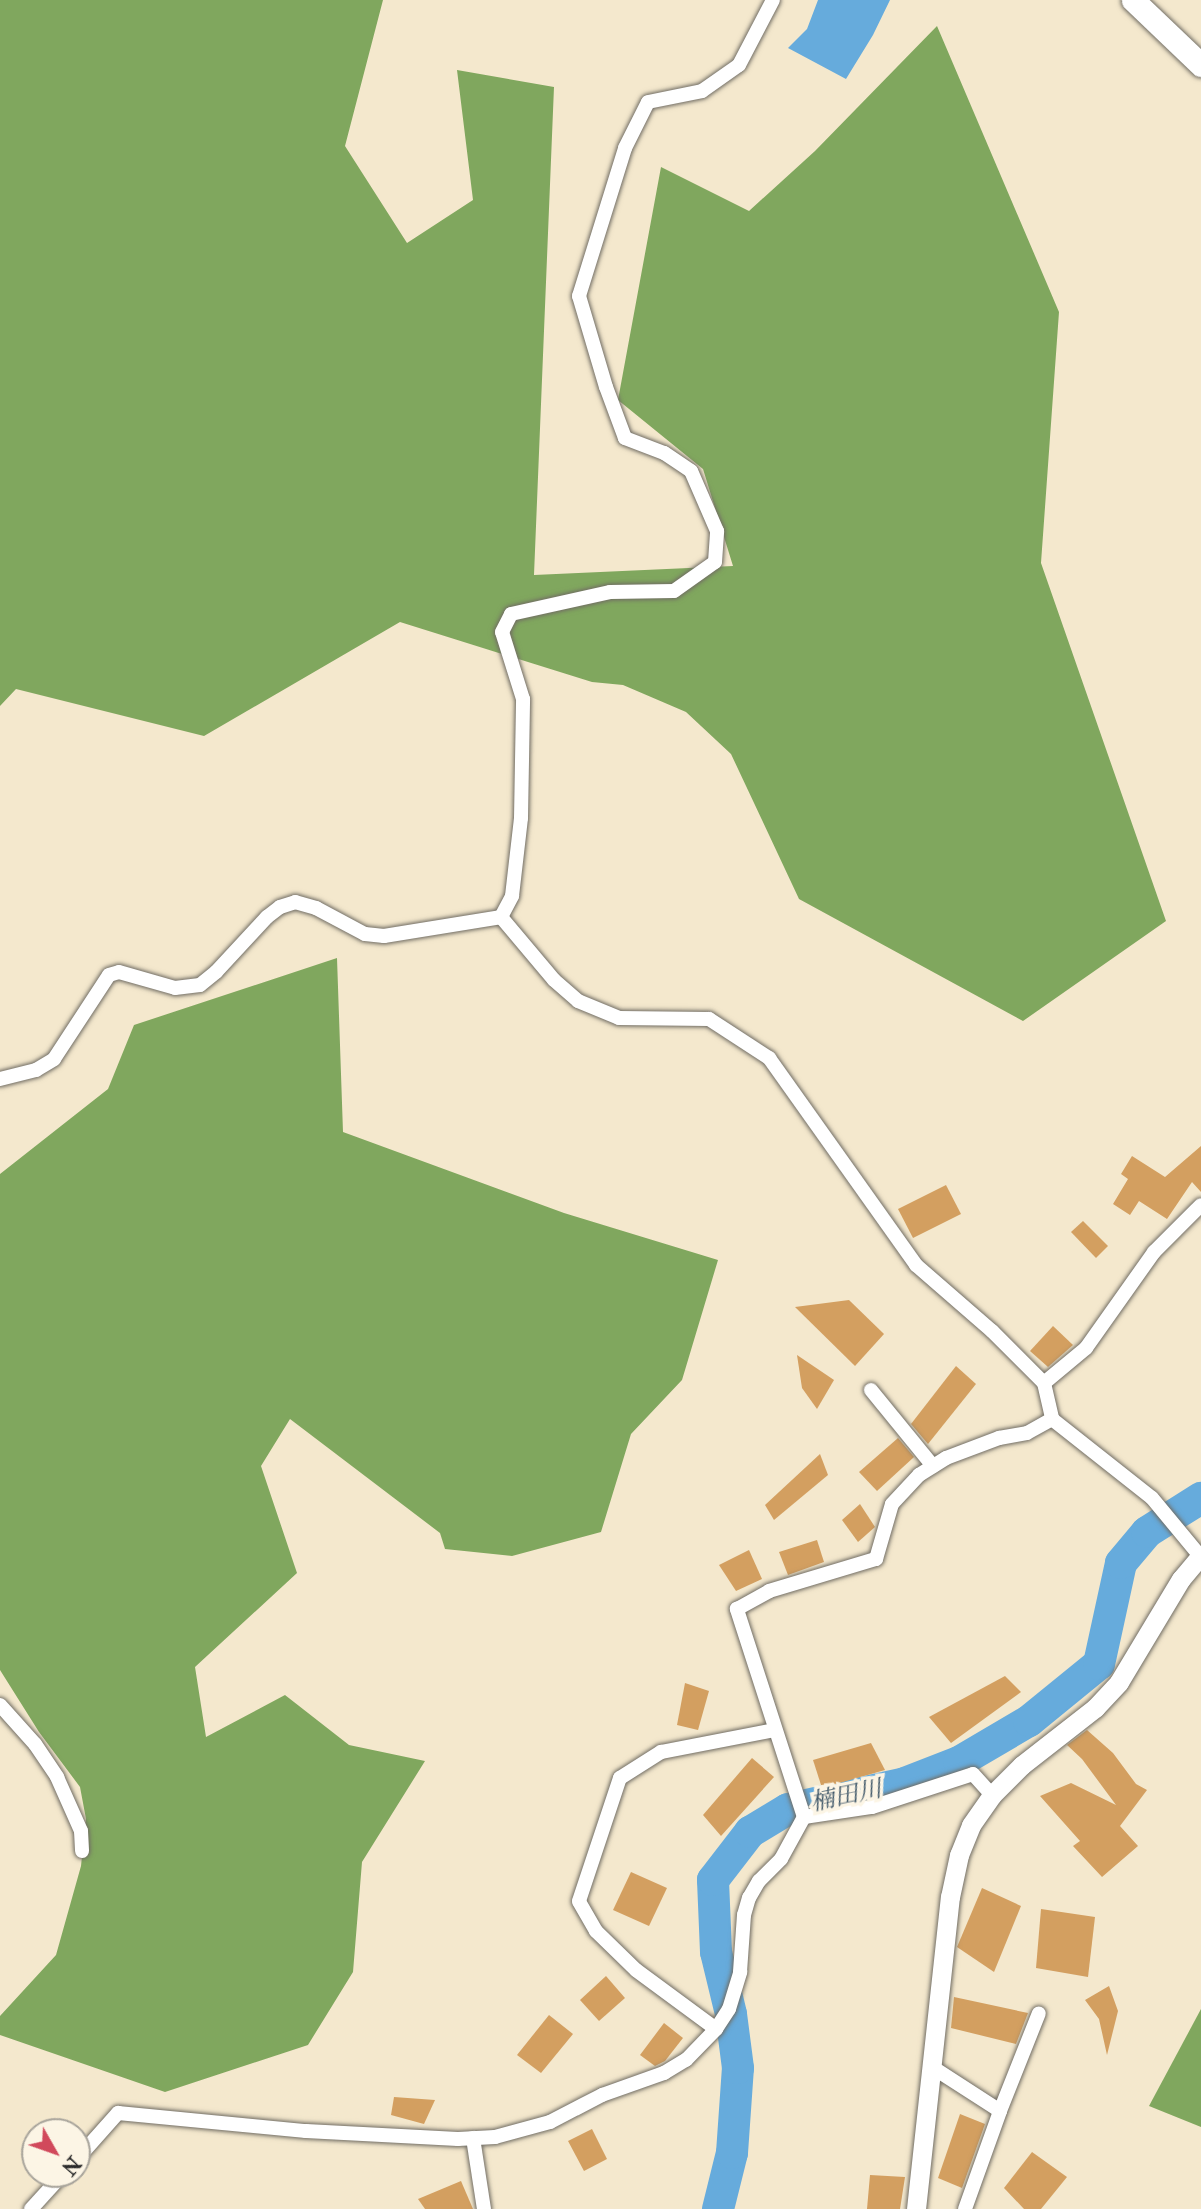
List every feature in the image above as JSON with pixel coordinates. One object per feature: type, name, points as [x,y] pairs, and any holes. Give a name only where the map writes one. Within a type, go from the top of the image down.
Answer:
[{"type":"main road","points":[[1133,0],[1201,65]]},
{"type":"street","points":[[501,917],[512,896],[521,818],[523,699],[502,632],[511,614],[610,592],[674,592],[715,562],[718,531],[691,471],[664,453],[625,438],[606,387],[579,296],[625,148],[648,102],[702,91],[739,65],[773,0]]},
{"type":"street","points":[[0,1079],[36,1070],[54,1059],[109,975],[119,972],[175,988],[200,985],[216,972],[267,917],[280,907],[295,902],[316,908],[365,934],[384,936],[501,917]]},
{"type":"street","points":[[501,917],[554,980],[578,1001],[619,1018],[709,1019],[769,1058],[916,1265],[992,1331],[1044,1383],[1052,1419],[1152,1498],[1200,1556],[1166,1602],[1119,1682],[1095,1708],[1039,1750],[992,1795],[971,1825],[959,1855],[950,1897],[918,2208]]},
{"type":"street","points":[[1044,1383],[1086,1348],[1154,1252],[1201,1205]]},
{"type":"street","points":[[871,1390],[933,1466]]},
{"type":"street","points":[[91,2143],[118,2113],[306,2131],[473,2138],[527,2129],[602,2095],[664,2073],[685,2060],[716,2029],[736,1991],[749,1898],[759,1881],[781,1859],[802,1813],[737,1609],[769,1591],[876,1559],[892,1504],[919,1475],[933,1466],[999,1438],[1027,1433],[1052,1419]]},
{"type":"street","points":[[0,1705],[35,1744],[57,1777],[81,1832],[82,1851]]},
{"type":"street","points":[[716,2029],[636,1970],[596,1931],[579,1900],[620,1778],[661,1752],[775,1730]]},
{"type":"street","points":[[802,1813],[872,1807],[973,1774],[992,1795]]},
{"type":"street","points":[[965,2209],[1000,2111],[1040,2013]]},
{"type":"street","points":[[932,2067],[1000,2111]]},
{"type":"street","points":[[473,2138],[484,2209]]},
{"type":"street","points":[[31,2209],[50,2188]]},
{"type":"green space","points":[[0,0],[383,0],[345,146],[407,243],[473,200],[457,70],[554,87],[534,575],[733,566],[703,469],[618,400],[661,167],[749,211],[815,151],[937,26],[1059,312],[1041,563],[1166,921],[1023,1021],[799,899],[731,754],[686,712],[623,685],[592,682],[400,622],[204,736],[16,689],[0,706]]},
{"type":"green space","points":[[337,958],[343,1132],[564,1213],[718,1260],[682,1380],[631,1434],[601,1532],[512,1556],[445,1549],[440,1533],[290,1419],[261,1466],[297,1573],[195,1667],[206,1737],[285,1695],[349,1745],[425,1761],[362,1862],[353,1972],[308,2045],[165,2092],[0,2035],[0,2016],[56,1955],[81,1866],[86,1819],[80,1787],[39,1732],[0,1670],[0,1174],[108,1089],[134,1025]]},
{"type":"green space","points":[[1201,2009],[1201,2127],[1149,2106]]},
{"type":"water","points":[[818,0],[890,0],[873,35],[846,79],[788,48],[807,29]]},
{"type":"building","points":[[1201,1146],[1201,1192],[1192,1182],[1167,1219],[1139,1201],[1130,1215],[1113,1204],[1128,1179],[1121,1174],[1132,1156],[1165,1177]]},
{"type":"building","points":[[946,1185],[961,1214],[913,1238],[898,1209]]},
{"type":"building","points":[[1083,1221],[1108,1246],[1096,1258],[1071,1232]]},
{"type":"building","points":[[849,1300],[884,1334],[855,1366],[795,1307]]},
{"type":"building","points":[[1053,1326],[1073,1345],[1048,1367],[1030,1351]]},
{"type":"building","points":[[797,1355],[834,1380],[817,1409],[802,1388]]},
{"type":"building","points":[[956,1366],[976,1384],[928,1444],[911,1424]]},
{"type":"building","points":[[898,1438],[914,1457],[877,1491],[859,1472]]},
{"type":"building","points":[[820,1454],[828,1475],[774,1520],[765,1505]]},
{"type":"building","points":[[860,1504],[875,1527],[858,1542],[842,1520]]},
{"type":"building","points":[[817,1540],[824,1562],[788,1575],[779,1552]]},
{"type":"building","points":[[749,1550],[762,1579],[736,1591],[719,1565]]},
{"type":"building","points":[[1005,1676],[1021,1692],[951,1743],[929,1717]]},
{"type":"building","points":[[685,1683],[709,1691],[698,1730],[677,1725]]},
{"type":"building","points":[[1087,1730],[1113,1753],[1136,1784],[1147,1790],[1120,1826],[1138,1846],[1102,1877],[1073,1846],[1080,1841],[1040,1796],[1071,1783],[1116,1805],[1082,1759],[1067,1745]]},
{"type":"building","points":[[871,1743],[885,1770],[822,1788],[813,1760]]},
{"type":"building","points":[[752,1758],[774,1777],[721,1836],[703,1815]]},
{"type":"building","points":[[631,1872],[667,1888],[649,1926],[613,1910]]},
{"type":"building","points":[[982,1888],[1021,1906],[994,1972],[957,1947]]},
{"type":"building","points":[[1041,1909],[1095,1917],[1088,1977],[1036,1968]]},
{"type":"building","points":[[606,1976],[625,1998],[599,2021],[580,2000]]},
{"type":"building","points":[[1109,1986],[1118,2011],[1107,2055],[1099,2019],[1085,2000]]},
{"type":"building","points":[[954,1997],[1028,2013],[1016,2044],[951,2028]]},
{"type":"building","points":[[549,2015],[573,2034],[541,2073],[517,2055]]},
{"type":"building","points":[[664,2023],[683,2038],[665,2061],[655,2066],[640,2055]]},
{"type":"building","points":[[394,2097],[435,2100],[424,2124],[391,2115]]},
{"type":"building","points":[[960,2114],[985,2124],[962,2188],[938,2178]]},
{"type":"building","points":[[592,2129],[607,2159],[584,2171],[568,2141]]},
{"type":"building","points":[[1032,2152],[1067,2177],[1041,2209],[1024,2209],[1004,2188]]},
{"type":"building","points":[[870,2175],[905,2177],[900,2209],[867,2209]]},
{"type":"building","points":[[461,2181],[473,2209],[425,2209],[418,2199]]},
{"type":"waterway","name":"楠田川","points":[[718,2209],[732,2153],[738,2068],[731,2014],[716,1952],[713,1880],[750,1832],[788,1809],[905,1783],[959,1762],[1029,1721],[1099,1664],[1121,1563],[1147,1532],[1201,1498]]}]
